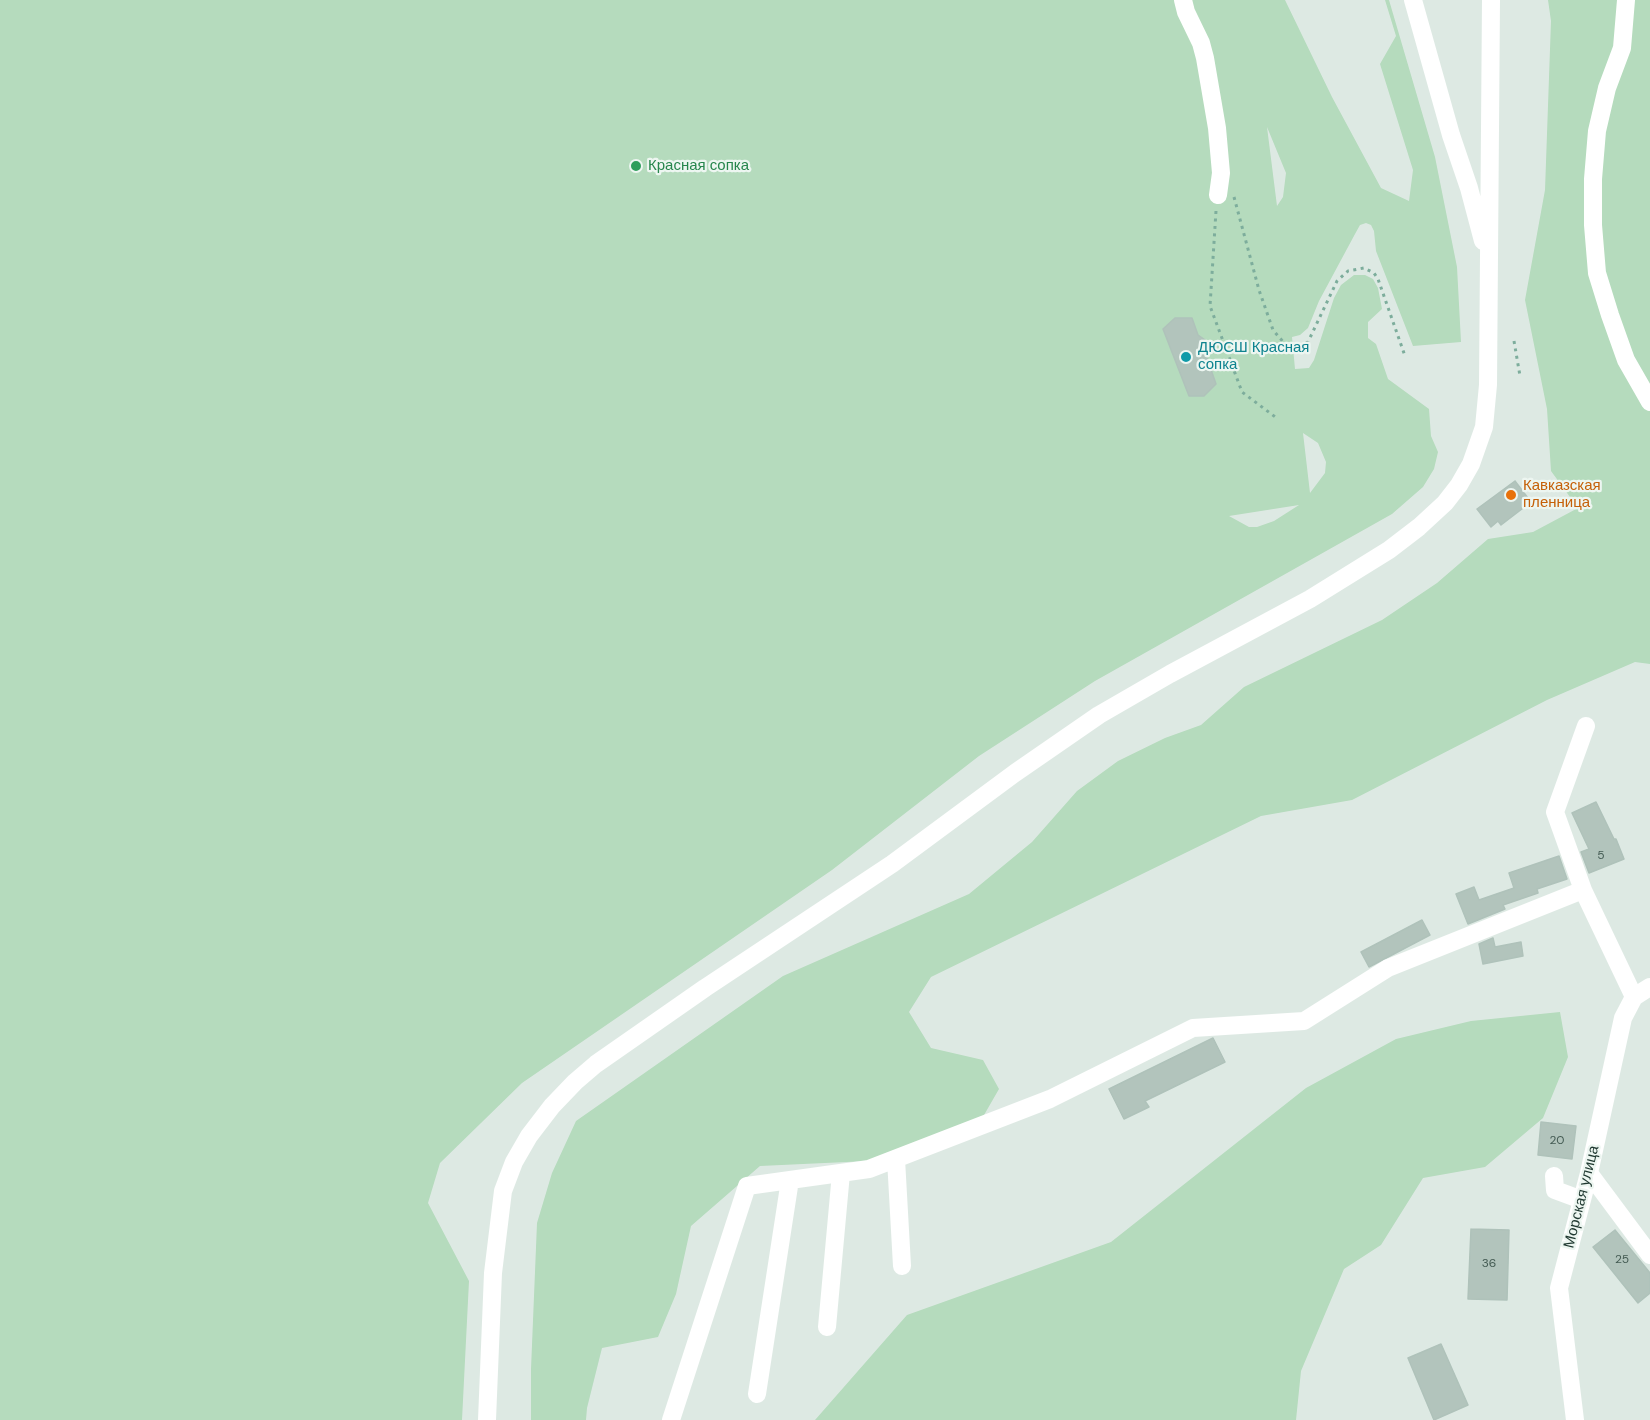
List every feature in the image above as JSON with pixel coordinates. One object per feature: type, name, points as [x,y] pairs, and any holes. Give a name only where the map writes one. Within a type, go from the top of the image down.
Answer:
[{"type":"street","points":[[1183,0],[1205,58],[1218,129],[1221,176],[1218,195]]},
{"type":"street","points":[[1413,0],[1451,135],[1472,198],[1490,275]]},
{"type":"street","points":[[487,1420],[493,1273],[503,1191],[524,1144],[552,1106],[575,1082],[596,1064],[892,864],[1059,741],[1146,687],[1310,599],[1379,556],[1419,527],[1445,503],[1460,485],[1471,464],[1484,427],[1488,385],[1491,0]]},
{"type":"street","points":[[1626,0],[1622,48],[1607,88],[1597,131],[1593,179],[1593,225],[1598,273],[1610,315],[1626,360],[1650,402]]},
{"type":"street","points":[[1586,726],[1555,812],[1583,890],[1634,997],[1650,987]]},
{"type":"street","points":[[671,1420],[747,1186],[869,1169],[1050,1099],[1193,1028],[1304,1022],[1388,968],[1583,890]]},
{"type":"street","name":"Морская улица","points":[[1575,1420],[1559,1288],[1589,1173],[1623,1018],[1634,997]]},
{"type":"street","points":[[896,1159],[903,1266]]},
{"type":"street","points":[[827,1327],[841,1173]]},
{"type":"street","points":[[1589,1173],[1650,1255]]},
{"type":"street","points":[[1554,1176],[1555,1190],[1582,1200]]},
{"type":"street","points":[[757,1394],[790,1180]]},
{"type":"path","points":[[1278,419],[1242,392],[1210,306],[1218,195],[1222,191],[1228,191],[1234,196],[1259,290],[1273,330],[1285,344],[1295,348],[1308,342],[1337,280],[1348,271],[1364,268],[1374,273],[1378,279],[1405,356]]},
{"type":"path","points":[[1514,341],[1520,376]]},
{"type":"green space","points":[[0,0],[1285,0],[1332,97],[1381,188],[1409,201],[1413,170],[1380,64],[1396,36],[1385,0],[1389,0],[1435,157],[1457,267],[1461,342],[1413,346],[1376,251],[1374,231],[1371,225],[1366,223],[1360,225],[1355,234],[1319,301],[1308,328],[1300,335],[1292,337],[1295,369],[1309,368],[1314,360],[1334,298],[1341,285],[1354,275],[1365,275],[1373,279],[1378,288],[1382,309],[1368,322],[1368,338],[1376,344],[1388,379],[1429,409],[1431,436],[1438,452],[1434,469],[1423,487],[1392,514],[1095,681],[979,756],[832,870],[522,1083],[440,1163],[428,1203],[469,1281],[462,1420],[0,1420]],"holes":[[[1267,127],[1286,173],[1283,197],[1277,206]],[[1303,433],[1318,443],[1326,462],[1325,473],[1310,493]],[[1299,505],[1274,521],[1257,527],[1249,527],[1229,516]]]},
{"type":"green space","points":[[1548,0],[1650,0],[1650,664],[1635,662],[1547,700],[1352,800],[1261,816],[931,977],[909,1012],[931,1048],[983,1060],[999,1089],[980,1122],[868,1161],[760,1166],[691,1226],[676,1294],[658,1337],[602,1348],[586,1420],[531,1420],[537,1223],[552,1173],[576,1121],[783,976],[969,894],[1032,842],[1077,791],[1118,761],[1165,738],[1201,725],[1244,687],[1382,620],[1437,583],[1488,539],[1533,532],[1578,508],[1551,471],[1547,409],[1525,300],[1545,190],[1551,21]]},
{"type":"green space","points":[[1560,1012],[1568,1057],[1543,1118],[1485,1167],[1423,1178],[1381,1245],[1344,1269],[1301,1371],[1296,1420],[815,1420],[907,1315],[1111,1242],[1306,1088],[1396,1039],[1471,1021]]},
{"type":"building","name":"ДЮСШ Красная сопка","points":[[1175,318],[1192,318],[1198,335],[1208,342],[1206,355],[1216,384],[1204,396],[1189,396],[1163,329]]},
{"type":"building","name":"Кавказская пленница","points":[[1515,481],[1531,502],[1501,525],[1498,521],[1491,527],[1477,509]]},
{"type":"building","points":[[1596,802],[1624,859],[1589,873],[1581,852],[1589,849],[1572,813]]},
{"type":"building","points":[[1559,856],[1567,879],[1537,889],[1538,893],[1503,905],[1505,909],[1468,924],[1456,894],[1474,887],[1479,900],[1514,888],[1509,873]]},
{"type":"building","points":[[1422,920],[1430,935],[1369,967],[1361,952]]},
{"type":"building","points":[[1493,938],[1495,947],[1521,942],[1523,956],[1483,964],[1479,944]]},
{"type":"building","points":[[1213,1038],[1225,1062],[1145,1101],[1149,1107],[1124,1119],[1109,1089]]},
{"type":"building","points":[[1541,1122],[1576,1126],[1572,1159],[1538,1155]]},
{"type":"building","points":[[1471,1229],[1509,1230],[1507,1300],[1468,1299]]},
{"type":"building","points":[[1615,1230],[1650,1273],[1650,1293],[1638,1303],[1593,1247]]},
{"type":"building","points":[[1441,1344],[1468,1405],[1434,1420],[1408,1358]]},
{"type":"place","name":"Красная сопка","points":[[636,166]]},
{"type":"place","name":"ДЮСШ Красная сопка","points":[[1186,357]]},
{"type":"place","name":"Кавказская пленница","points":[[1511,495]]}]
